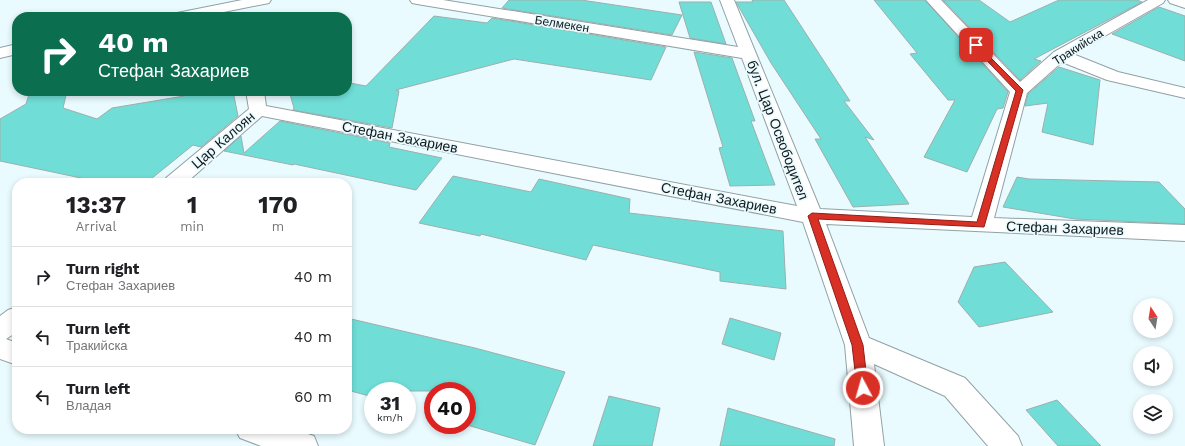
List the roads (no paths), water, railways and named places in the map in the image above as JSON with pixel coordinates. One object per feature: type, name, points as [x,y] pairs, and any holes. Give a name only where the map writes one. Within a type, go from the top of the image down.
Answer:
[{"type":"street","points":[[199,12],[244,2],[264,0]]},
{"type":"street","name":"Белмекен","points":[[417,0],[749,54]]},
{"type":"street","name":"бул. Цар Освободител","points":[[727,0],[812,216],[858,345],[869,446]]},
{"type":"street","points":[[933,0],[1019,90],[980,225]]},
{"type":"street","name":"Тракийска","points":[[1019,90],[1060,55],[1158,0]]},
{"type":"street","points":[[1175,0],[1185,4]]},
{"type":"street","points":[[0,53],[12,50]]},
{"type":"street","points":[[1060,55],[1113,76],[1185,93]]},
{"type":"street","name":"Цар Калоян","points":[[179,178],[258,110],[256,96]]},
{"type":"street","name":"Стефан Захариев","points":[[258,110],[812,216],[980,225],[1185,233]]},
{"type":"street","points":[[0,331],[12,321]]},
{"type":"street","points":[[858,345],[955,387],[1006,446]]},
{"type":"street","points":[[0,348],[12,352]]},
{"type":"street","points":[[266,434],[303,446]]}]
